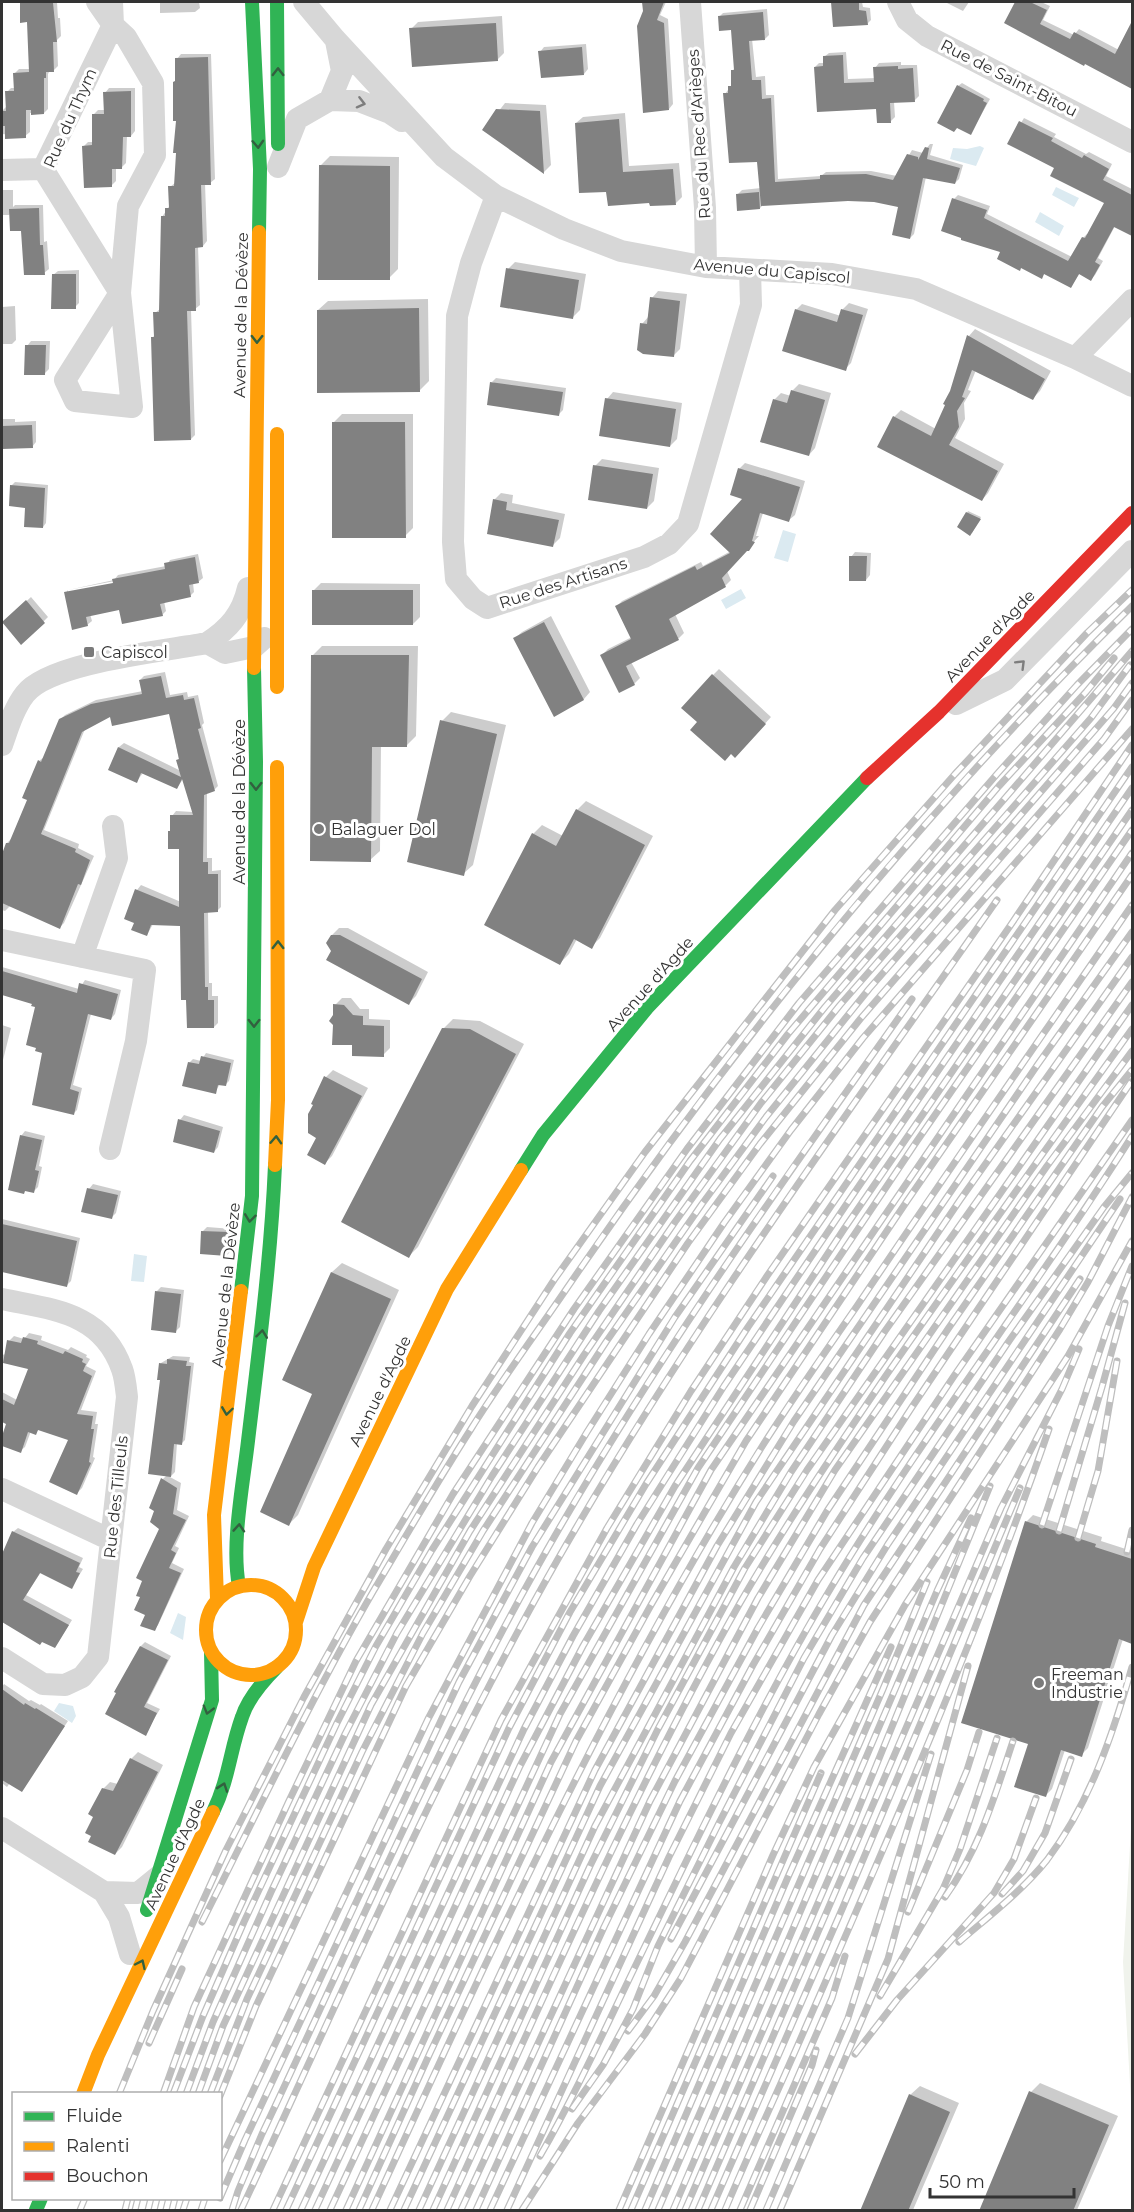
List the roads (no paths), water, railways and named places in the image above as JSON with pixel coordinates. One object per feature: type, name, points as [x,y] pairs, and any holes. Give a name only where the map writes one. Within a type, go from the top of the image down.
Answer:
[{"type":"main road","name":"Avenue de la Dévèze","points":[[217,1599],[214,1515],[252,1196],[257,638],[254,559],[260,169],[252,2]]},
{"type":"main road","points":[[278,2],[287,117]]},
{"type":"main road","points":[[277,698],[278,416]]},
{"type":"main road","name":"Avenue d'Agde","points":[[296,1622],[314,1567],[447,1289],[543,1135],[647,1008],[870,775],[939,712],[1132,513]]},
{"type":"main road","points":[[239,1586],[236,1571],[239,1520],[273,1223],[278,1100],[277,754]]},
{"type":"main road","points":[[298,1576],[314,1567]]},
{"type":"main road","points":[[251,1584],[278,1588],[296,1622],[293,1647],[286,1659],[277,1668],[263,1674],[248,1675],[233,1672],[220,1664],[211,1652],[206,1639],[205,1625],[209,1611],[217,1599],[227,1591],[239,1586],[251,1584]]},
{"type":"main road","name":"Avenue d'Agde","points":[[84,2092],[159,1876],[212,1700],[211,1652]]},
{"type":"main road","name":"Avenue d'Agde","points":[[98,2055],[224,1789],[242,1715],[259,1686],[277,1668]]},
{"type":"street","points":[[97,2],[113,25],[126,36],[153,83],[155,155],[128,206],[120,293]]},
{"type":"street","points":[[112,2],[113,25]]},
{"type":"street","points":[[260,2],[262,100],[270,113],[287,117],[330,100],[359,101],[390,113],[420,134]]},
{"type":"street","name":"Avenue du Capiscol","points":[[304,2],[420,134],[444,157],[496,196],[564,229],[621,251],[706,267],[832,274],[916,289],[1075,358],[1132,386]]},
{"type":"street","name":"Rue du Rec d'Arièges","points":[[690,2],[705,208],[706,267]]},
{"type":"street","name":"Rue de Saint-Bitou","points":[[898,2],[907,20],[927,36],[1132,142]]},
{"type":"street","name":"Rue du Thym","points":[[113,25],[43,169],[120,293],[132,407],[75,400],[65,380],[120,293]]},
{"type":"street","points":[[330,100],[342,70],[335,39]]},
{"type":"street","points":[[278,173],[287,117]]},
{"type":"street","points":[[2,170],[43,169]]},
{"type":"street","name":"Rue des Artisans","points":[[496,196],[471,263],[457,316],[453,542],[456,579],[473,600],[487,608],[644,557],[669,544],[688,524],[751,305],[750,270]]},
{"type":"street","points":[[1075,358],[1132,300]]},
{"type":"street","points":[[277,488],[263,553],[257,638],[265,724],[277,788]]},
{"type":"street","points":[[939,712],[1005,680],[1132,551]]},
{"type":"street","points":[[219,643],[244,604],[254,559]]},
{"type":"street","points":[[2,745],[26,693],[41,681],[66,669],[257,638]]},
{"type":"street","points":[[219,643],[245,679],[256,762]]},
{"type":"street","points":[[82,957],[117,858],[113,826]]},
{"type":"street","points":[[2,940],[145,970],[136,1041],[110,1149]]},
{"type":"street","name":"Rue des Tilleuls","points":[[2,1299],[72,1315],[105,1336],[123,1370],[127,1397],[98,1657],[82,1677],[65,1685],[43,1684],[2,1658]]},
{"type":"street","points":[[2,1489],[111,1540]]},
{"type":"street","points":[[2,1828],[104,1892],[119,1917],[130,1954]]},
{"type":"street","points":[[104,1892],[138,1893],[159,1876]]},
{"type":"railway","points":[[120,2092],[153,2011],[226,1850],[304,1697],[386,1549],[472,1406],[554,1280],[645,1152],[835,910],[955,774],[1087,633],[1132,590]]},
{"type":"railway","points":[[202,1922],[329,1671],[410,1529],[494,1393],[631,1197],[696,1107],[764,1019],[904,848],[1054,685],[1132,606]]},
{"type":"railway","points":[[164,2092],[194,2007],[356,1661],[453,1494],[574,1309],[687,1149],[799,1003],[997,774],[1077,685],[1132,629]]},
{"type":"railway","points":[[187,2092],[213,2022],[271,1892],[345,1734],[397,1633],[492,1476],[599,1311],[720,1139],[825,1007],[1132,651]]},
{"type":"railway","points":[[174,2092],[203,2016],[244,1922],[337,1723],[376,1646],[432,1550],[570,1333],[690,1161],[788,1034],[999,786],[1086,692],[1114,658]]},
{"type":"railway","points":[[199,2092],[223,2026],[371,1705],[470,1531],[584,1355],[675,1222],[761,1103],[840,1005],[1091,718],[1130,665]]},
{"type":"railway","points":[[211,2092],[247,1999],[362,1752],[423,1633],[483,1531],[606,1342],[766,1117],[869,989],[1114,708],[1132,683]]},
{"type":"railway","points":[[222,2092],[256,2006],[406,1686],[470,1576],[538,1467],[688,1243],[760,1144],[861,1018],[1104,739],[1132,700]]},
{"type":"railway","points":[[222,2157],[428,1719],[532,1523],[649,1334],[724,1223],[791,1130],[863,1038],[1132,729]]},
{"type":"railway","points":[[273,2210],[501,1720],[607,1528],[691,1391],[767,1276],[1010,926],[1132,745]]},
{"type":"railway","points":[[286,2210],[509,1728],[570,1612],[646,1484],[748,1327],[1132,767]]},
{"type":"railway","points":[[301,2210],[524,1729],[573,1636],[637,1524],[724,1386],[1132,788]]},
{"type":"railway","points":[[315,2210],[520,1766],[583,1646],[675,1486],[844,1229],[1132,810]]},
{"type":"railway","points":[[330,2210],[560,1714],[698,1468],[917,1141],[1132,830]]},
{"type":"railway","points":[[346,2210],[551,1762],[711,1470],[1132,853]]},
{"type":"railway","points":[[359,2210],[576,1741],[651,1605],[746,1441],[907,1201],[1132,875]]},
{"type":"railway","points":[[241,2210],[432,1800],[514,1638],[558,1559],[608,1474],[715,1307],[826,1143],[997,900]]},
{"type":"railway","points":[[372,2210],[555,1821],[603,1725],[707,1537],[797,1392],[1132,905]]},
{"type":"railway","points":[[390,2210],[595,1770],[717,1546],[794,1421],[1038,1064],[1132,932]]},
{"type":"railway","points":[[404,2210],[600,1786],[756,1502],[960,1200],[1132,957]]},
{"type":"railway","points":[[419,2210],[595,1826],[734,1567],[791,1472],[885,1331],[1132,982]]},
{"type":"railway","points":[[232,2210],[262,2134],[427,1780],[535,1571],[622,1424],[668,1352],[764,1209],[912,999]]},
{"type":"railway","points":[[433,2210],[590,1866],[658,1729],[745,1568],[807,1470],[1132,1005]]},
{"type":"railway","points":[[447,2210],[623,1827],[699,1677],[740,1603],[792,1517],[885,1377],[1132,1029]]},
{"type":"railway","points":[[461,2210],[650,1801],[758,1598],[835,1470],[1047,1166],[1132,1051]]},
{"type":"railway","points":[[476,2210],[604,1927],[675,1781],[758,1628],[827,1511],[948,1329],[1102,1107],[1132,1070]]},
{"type":"railway","points":[[490,2210],[680,1801],[753,1665],[820,1549],[912,1407],[1131,1082]]},
{"type":"railway","points":[[507,2210],[669,1857],[731,1733],[818,1580],[954,1376],[1132,1120]]},
{"type":"railway","points":[[540,2156],[588,2065],[728,1776],[832,1586],[942,1416],[1058,1249],[1132,1136]]},
{"type":"railway","points":[[572,2109],[603,2065],[622,2030],[633,2009],[658,1946],[719,1823],[804,1658],[863,1558],[1009,1341],[1104,1207],[1132,1173]]},
{"type":"railway","points":[[222,2193],[459,1682],[532,1547],[675,1317],[773,1176]]},
{"type":"railway","points":[[522,2210],[578,2123],[645,2034],[681,1978],[819,1714],[870,1622],[1060,1329],[1088,1282],[1132,1197]]},
{"type":"railway","points":[[671,1939],[832,1635],[888,1544],[1120,1199]]},
{"type":"railway","points":[[619,2210],[773,1855],[814,1767],[905,1605],[1068,1356],[1132,1241]]},
{"type":"railway","points":[[1042,1525],[1108,1326],[1132,1266]]},
{"type":"railway","points":[[628,2031],[654,1996],[685,1942],[864,1605],[1080,1279]]},
{"type":"railway","points":[[1059,1531],[1125,1303]]},
{"type":"railway","points":[[698,2210],[1001,1508],[1062,1389],[1079,1349]]},
{"type":"railway","points":[[1078,1538],[1098,1471],[1117,1361]]},
{"type":"railway","points":[[725,2210],[934,1729],[994,1580],[1049,1429]]},
{"type":"railway","points":[[685,2210],[854,1820],[990,1486]]},
{"type":"railway","points":[[711,2210],[843,1907],[1020,1488]]},
{"type":"railway","points":[[673,2210],[937,1591],[971,1518]]},
{"type":"railway","points":[[1127,1552],[1132,1530]]},
{"type":"railway","points":[[658,2210],[927,1582]]},
{"type":"railway","points":[[645,2210],[788,1877],[891,1647]]},
{"type":"railway","points":[[780,2210],[888,1959],[968,1666]]},
{"type":"railway","points":[[959,1942],[1027,1882],[1047,1860],[1062,1838],[1088,1792],[1117,1717],[1132,1667]]},
{"type":"railway","points":[[908,1912],[967,1770],[979,1732]]},
{"type":"railway","points":[[880,1996],[943,1889],[960,1849],[997,1738]]},
{"type":"railway","points":[[945,1897],[977,1841],[1013,1741]]},
{"type":"railway","points":[[766,2210],[848,2018],[931,1754]]},
{"type":"railway","points":[[1002,1894],[1023,1871],[1045,1833],[1071,1759]]},
{"type":"railway","points":[[631,2210],[821,1773]]},
{"type":"railway","points":[[855,2054],[897,2000],[994,1893],[1014,1859],[1036,1798]]},
{"type":"railway","points":[[740,2210],[832,1998],[845,1956]]},
{"type":"railway","points":[[149,2043],[182,1969]]},
{"type":"railway","points":[[750,2210],[812,2065],[816,2050]]},
{"type":"railway","points":[[80,2210],[84,2200]]},
{"type":"railway","points":[[125,2210],[128,2200]]},
{"type":"railway","points":[[135,2210],[138,2200]]},
{"type":"railway","points":[[148,2210],[150,2200]]},
{"type":"railway","points":[[160,2210],[162,2200]]},
{"type":"railway","points":[[172,2210],[174,2200]]},
{"type":"railway","points":[[183,2210],[186,2200]]},
{"type":"railway","points":[[201,2210],[204,2200]]},
{"type":"place","name":"Capiscol","points":[[89,652]]},
{"type":"place","name":"Balaguer Dol","points":[[319,829]]},
{"type":"place","name":"Freeman Industrie","points":[[1039,1683]]}]
